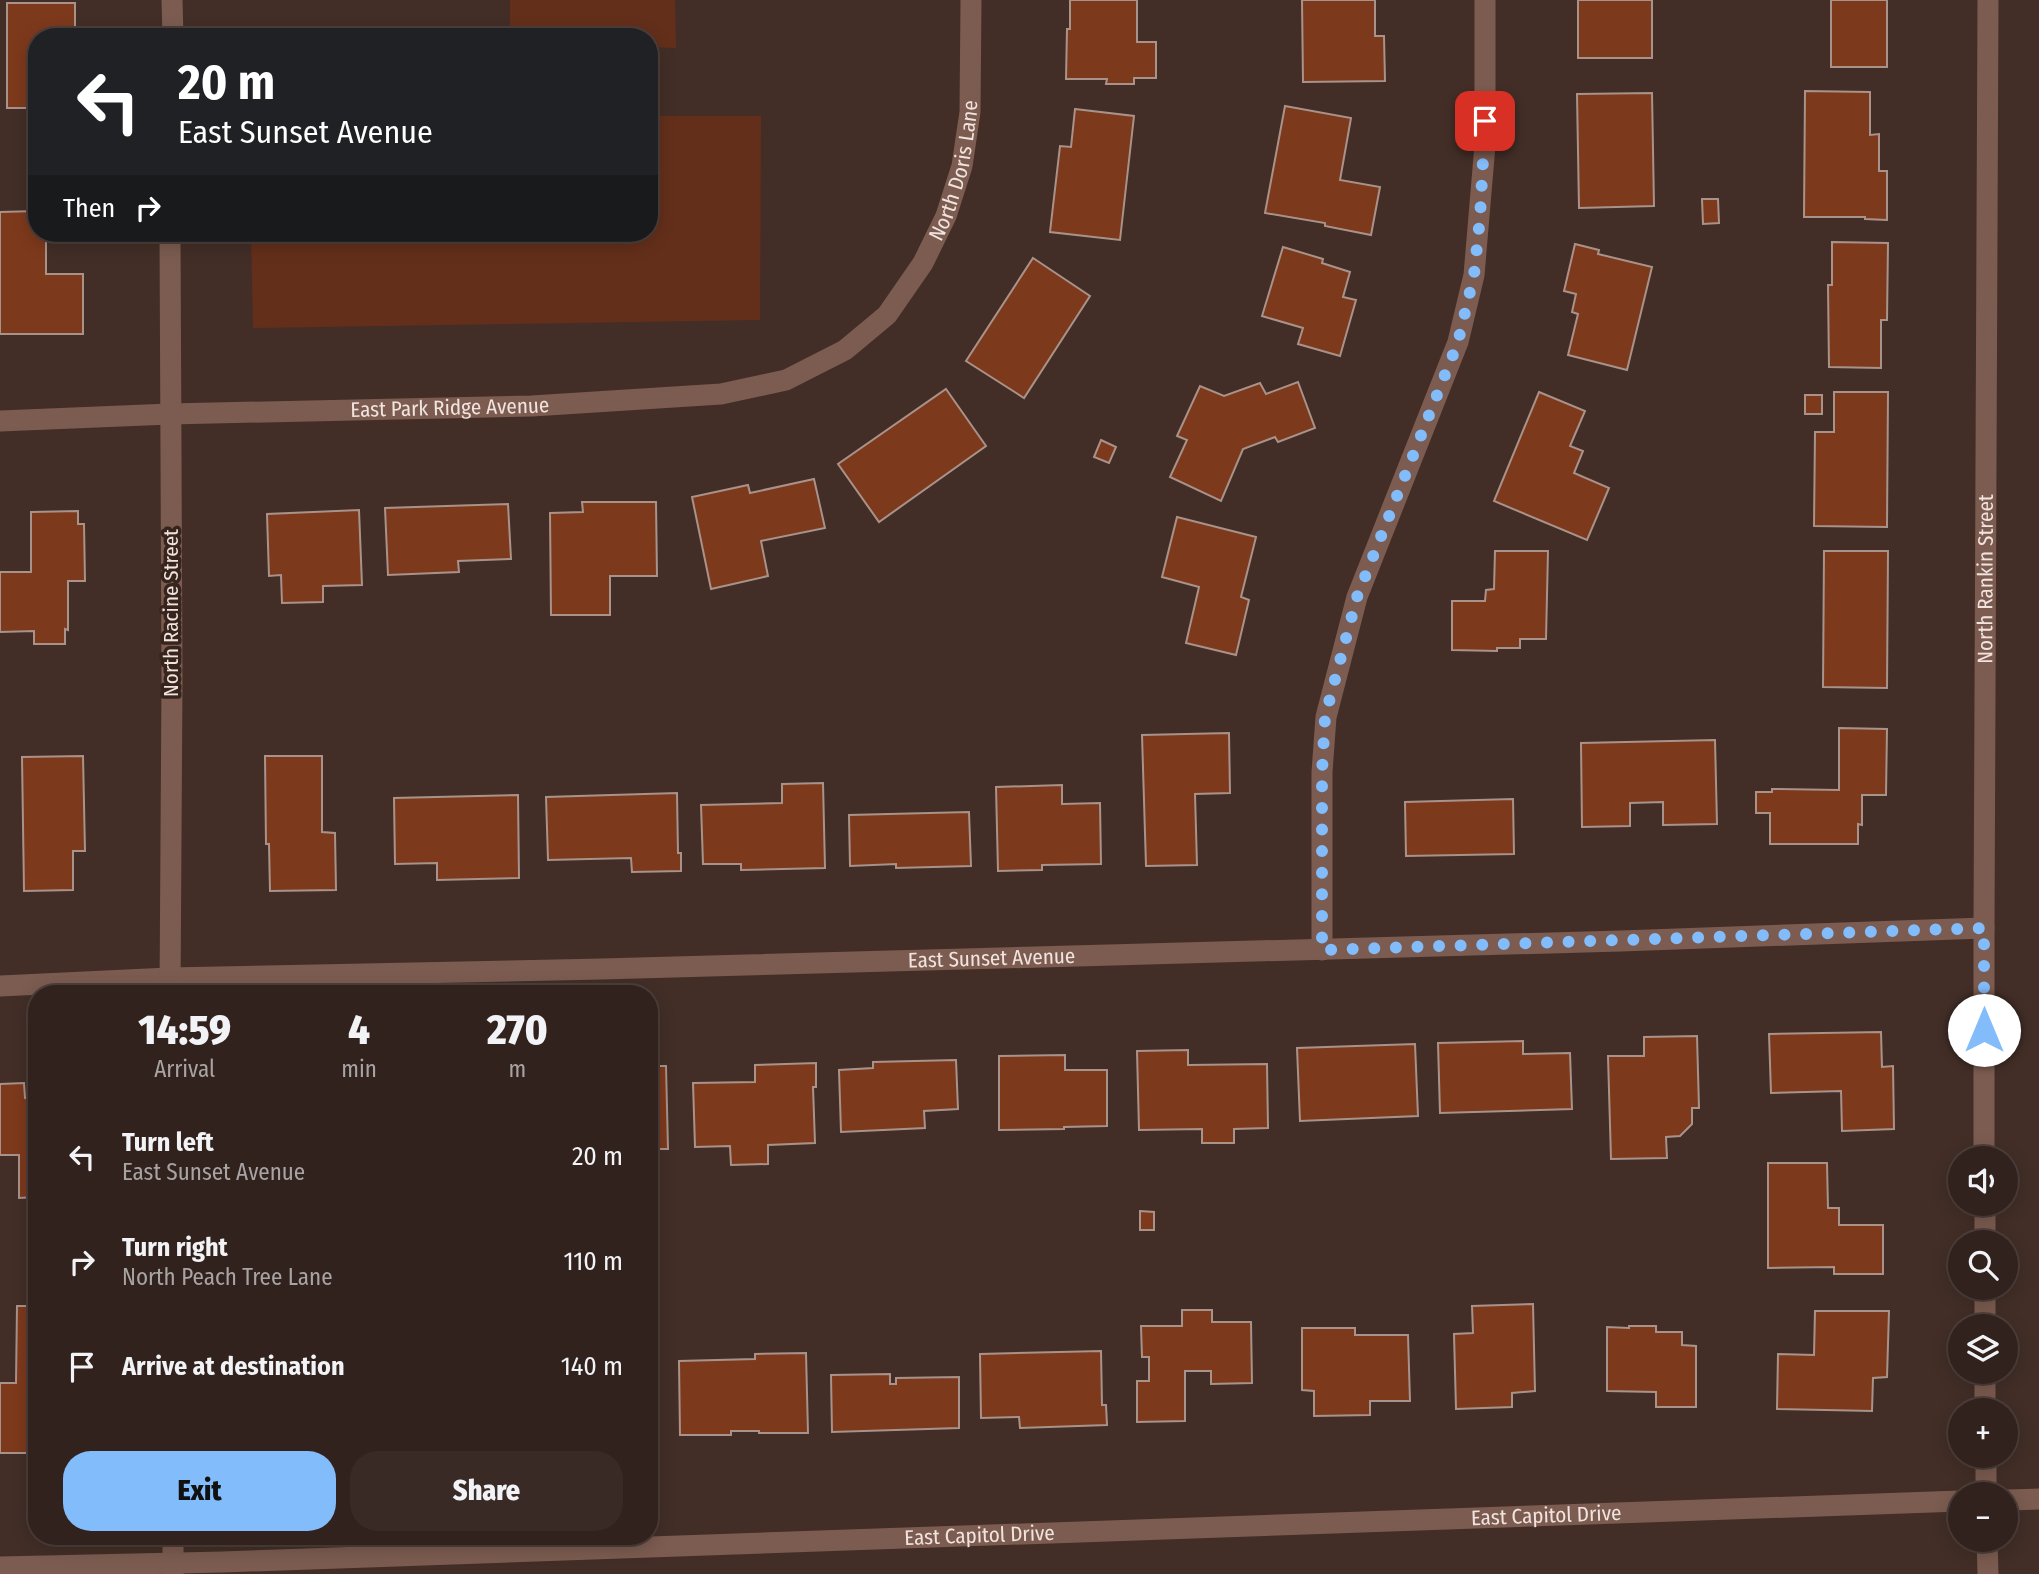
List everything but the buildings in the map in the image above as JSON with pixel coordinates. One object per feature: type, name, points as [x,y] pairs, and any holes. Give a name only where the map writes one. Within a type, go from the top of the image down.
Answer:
[{"type":"street","points":[[172,0],[173,28]]},
{"type":"street","name":"North Doris Lane","points":[[879,321],[887,315],[923,263],[946,216],[962,166],[970,112],[971,0]]},
{"type":"street","points":[[1322,950],[1322,772],[1325,717],[1357,597],[1458,342],[1471,289],[1485,145],[1485,0]]},
{"type":"street","name":"North Rankin Street","points":[[1984,1146],[1988,0]]},
{"type":"street","name":"North Racine Street","points":[[170,242],[170,985]]},
{"type":"street","name":"East Park Ridge Avenue","points":[[0,421],[170,414],[532,406],[721,394],[786,380],[845,349],[879,321]]},
{"type":"street","name":"East Sunset Avenue","points":[[196,985],[588,970],[1984,928]]},
{"type":"street","name":"East Sunset Avenue","points":[[0,986],[28,986]]},
{"type":"street","points":[[2018,1500],[2039,1499]]},
{"type":"street","name":"East Capitol Drive","points":[[0,1567],[173,1569],[1948,1501]]},
{"type":"street","points":[[173,1545],[173,1569]]},
{"type":"street","points":[[1987,1552],[1987,1574]]},
{"type":"shaded area","points":[[510,0],[675,0],[676,48],[658,47],[658,28],[510,28]]},
{"type":"shaded area","points":[[658,116],[761,116],[760,320],[253,328],[251,242],[658,242]]},
{"type":"route","points":[[1485,121],[1474,275],[1458,342],[1357,597],[1325,717],[1322,772],[1322,950],[1984,928],[1984,1030]]}]
